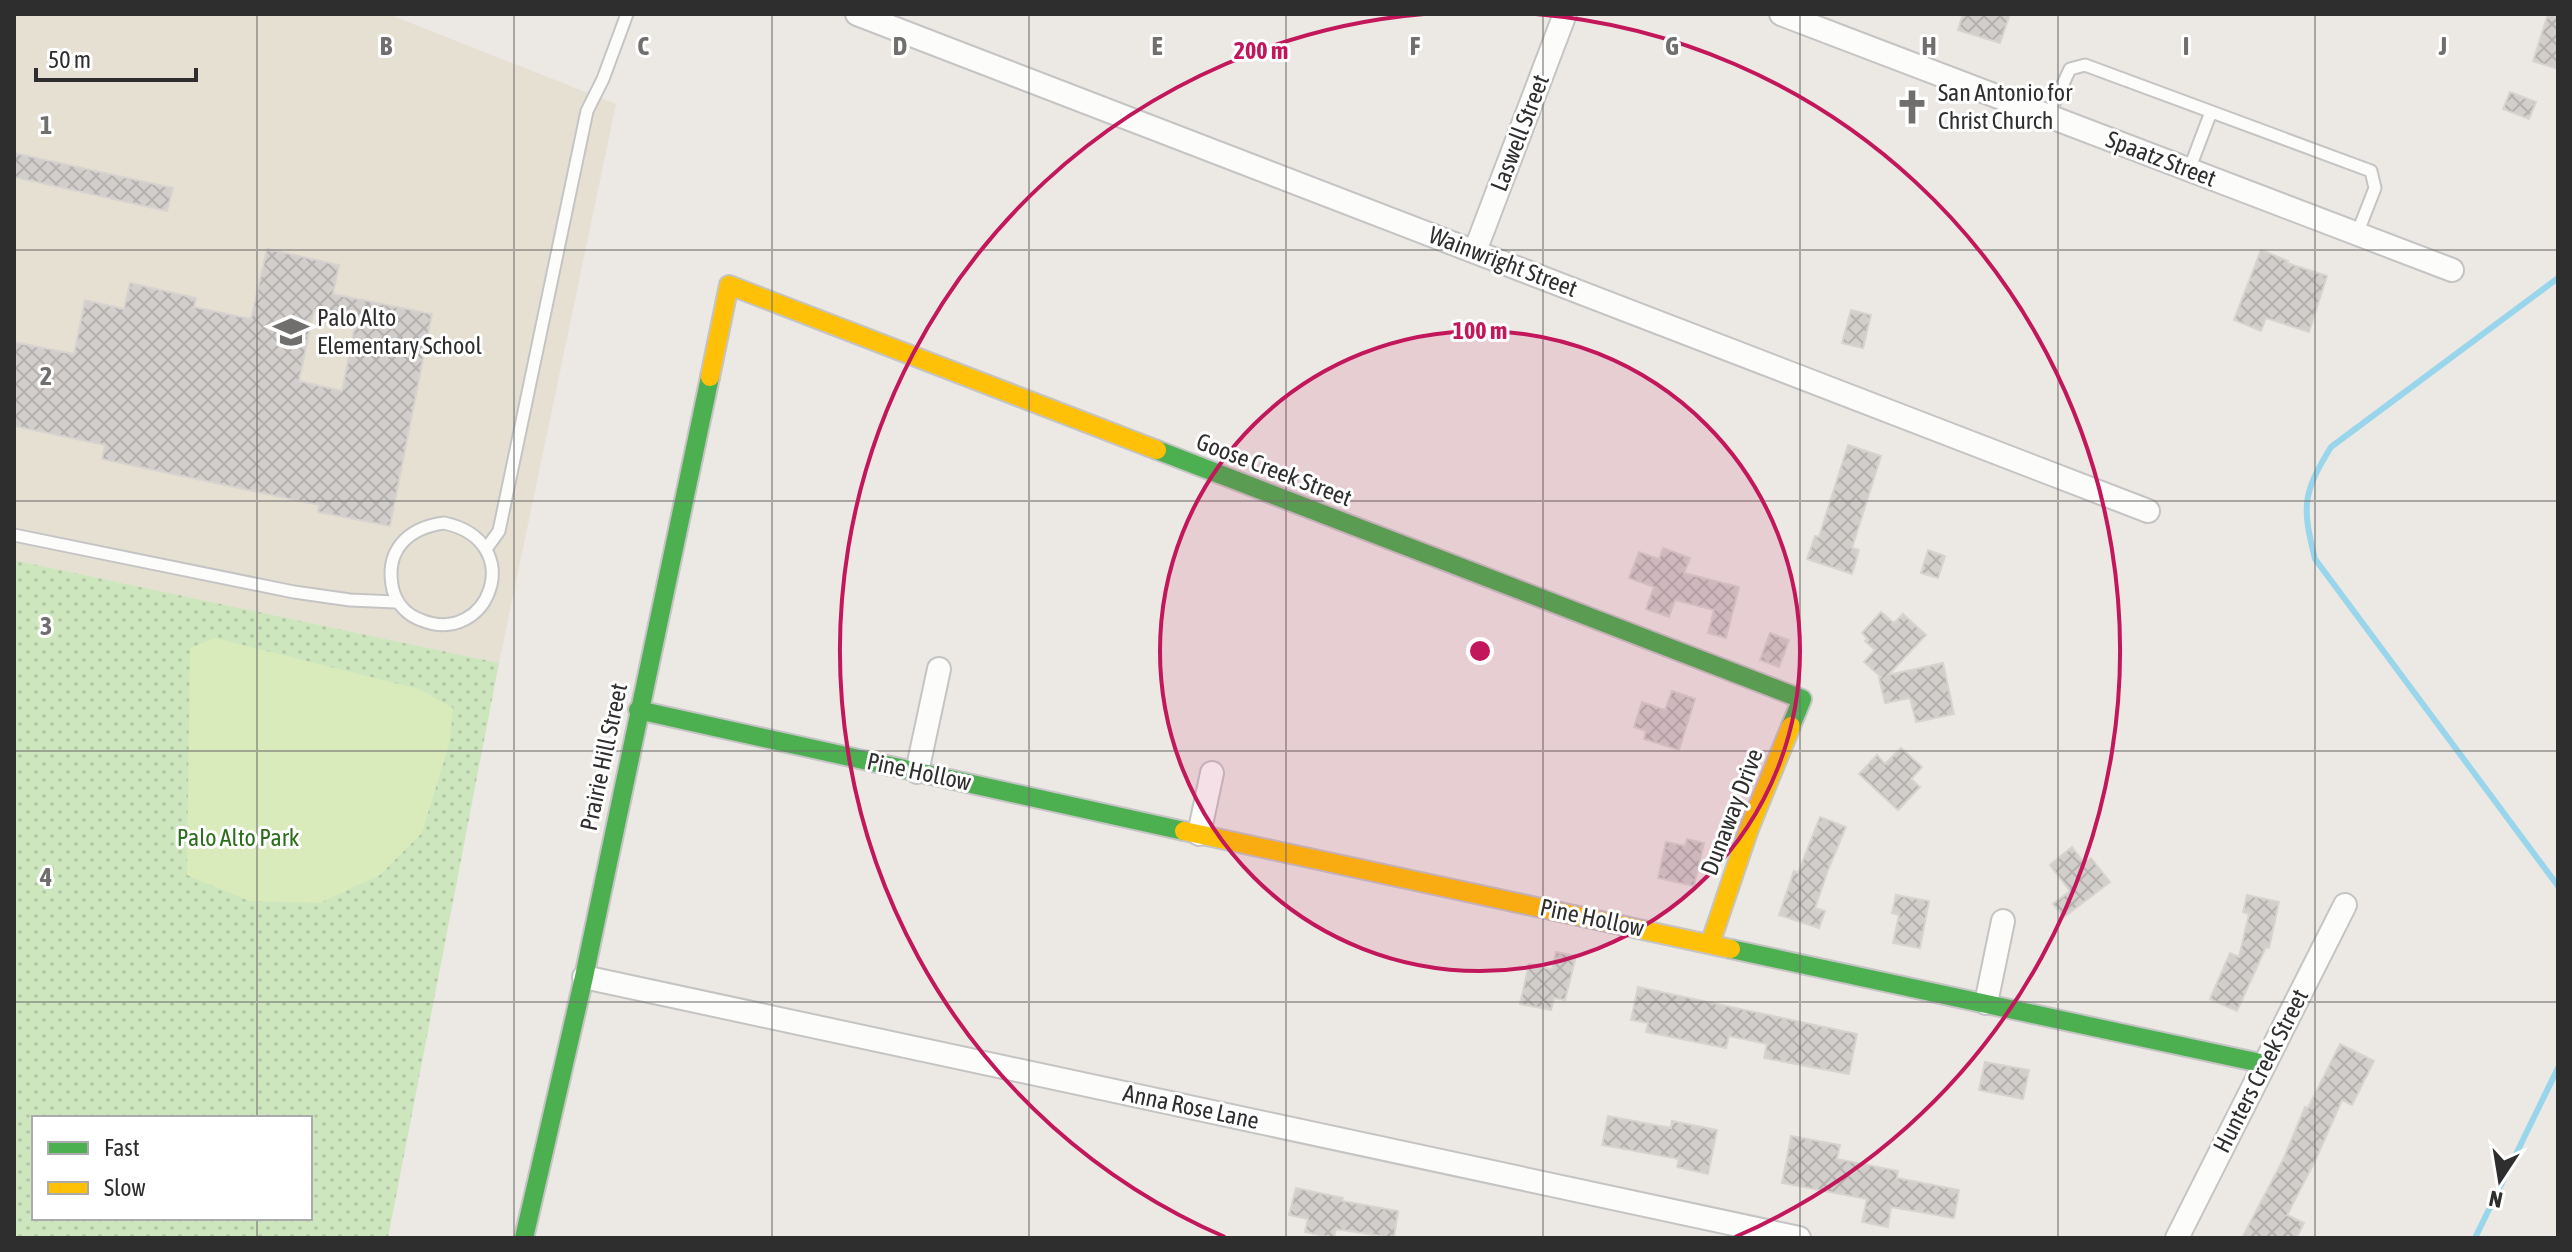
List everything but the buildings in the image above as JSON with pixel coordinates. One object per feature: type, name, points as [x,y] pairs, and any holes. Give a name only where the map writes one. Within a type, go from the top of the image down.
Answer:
[{"type":"street","name":"Wainwright Street","points":[[857,14],[2148,511]]},
{"type":"street","name":"Laswell Street","points":[[1475,251],[1565,14]]},
{"type":"street","name":"Spaatz Street","points":[[1781,14],[2452,270]]},
{"type":"street","name":"Goose Creek Street","points":[[729,285],[1802,699]]},
{"type":"street","name":"Prairie Hill Street","points":[[524,1238],[584,977],[729,285]]},
{"type":"street","points":[[917,772],[939,669]]},
{"type":"street","name":"Dunaway Drive","points":[[1710,944],[1749,829],[1802,699]]},
{"type":"street","name":"Pine Hollow","points":[[638,710],[2265,1064]]},
{"type":"street","points":[[1199,834],[1212,773]]},
{"type":"street","name":"Hunters Creek Street","points":[[2177,1238],[2345,905]]},
{"type":"street","points":[[1986,1003],[2003,921]]},
{"type":"street","name":"Anna Rose Lane","points":[[584,977],[1799,1238]]},
{"type":"lane","points":[[486,549],[499,531],[587,111],[603,79],[627,14]]},
{"type":"lane","points":[[2048,116],[2070,69],[2085,65],[2371,171],[2375,188],[2357,234]]},
{"type":"lane","points":[[2189,170],[2211,112]]},
{"type":"lane","points":[[14,535],[294,592],[350,600],[396,602],[416,618],[431,624],[448,625],[478,611],[488,597],[492,564],[486,549],[468,531],[444,523],[427,525],[411,533],[392,561],[390,577],[396,602]]},
{"type":"shaded area","name":"Palo Alto Elementary School","points":[[14,14],[388,14],[616,104],[499,663],[14,560]]},
{"type":"green space","name":"Palo Alto Park","points":[[14,560],[499,663],[388,1238],[14,1238]]},
{"type":"green space","points":[[215,638],[419,689],[453,708],[450,741],[422,833],[380,875],[320,903],[249,901],[187,875],[190,648]]},
{"type":"waterway","points":[[2558,278],[2331,447],[2314,477],[2307,501],[2308,526],[2315,559],[2558,886]]},
{"type":"waterway","points":[[2475,1238],[2558,1068]]},
{"type":"traffic: fast","points":[[524,1238],[584,977],[710,377]]},
{"type":"traffic: fast","points":[[1157,450],[1802,699],[1791,726]]},
{"type":"traffic: fast","points":[[638,710],[1184,831]]},
{"type":"traffic: fast","points":[[1731,949],[2265,1064]]},
{"type":"traffic: slow","points":[[710,377],[729,285],[1157,450]]},
{"type":"traffic: slow","points":[[1710,944],[1749,829],[1791,726]]},
{"type":"traffic: slow","points":[[1184,831],[1731,949]]},
{"type":"place","name":"San Antonio for Christ Church","points":[[1912,107]]},
{"type":"place","name":"Palo Alto Elementary School","points":[[291,332]]}]
